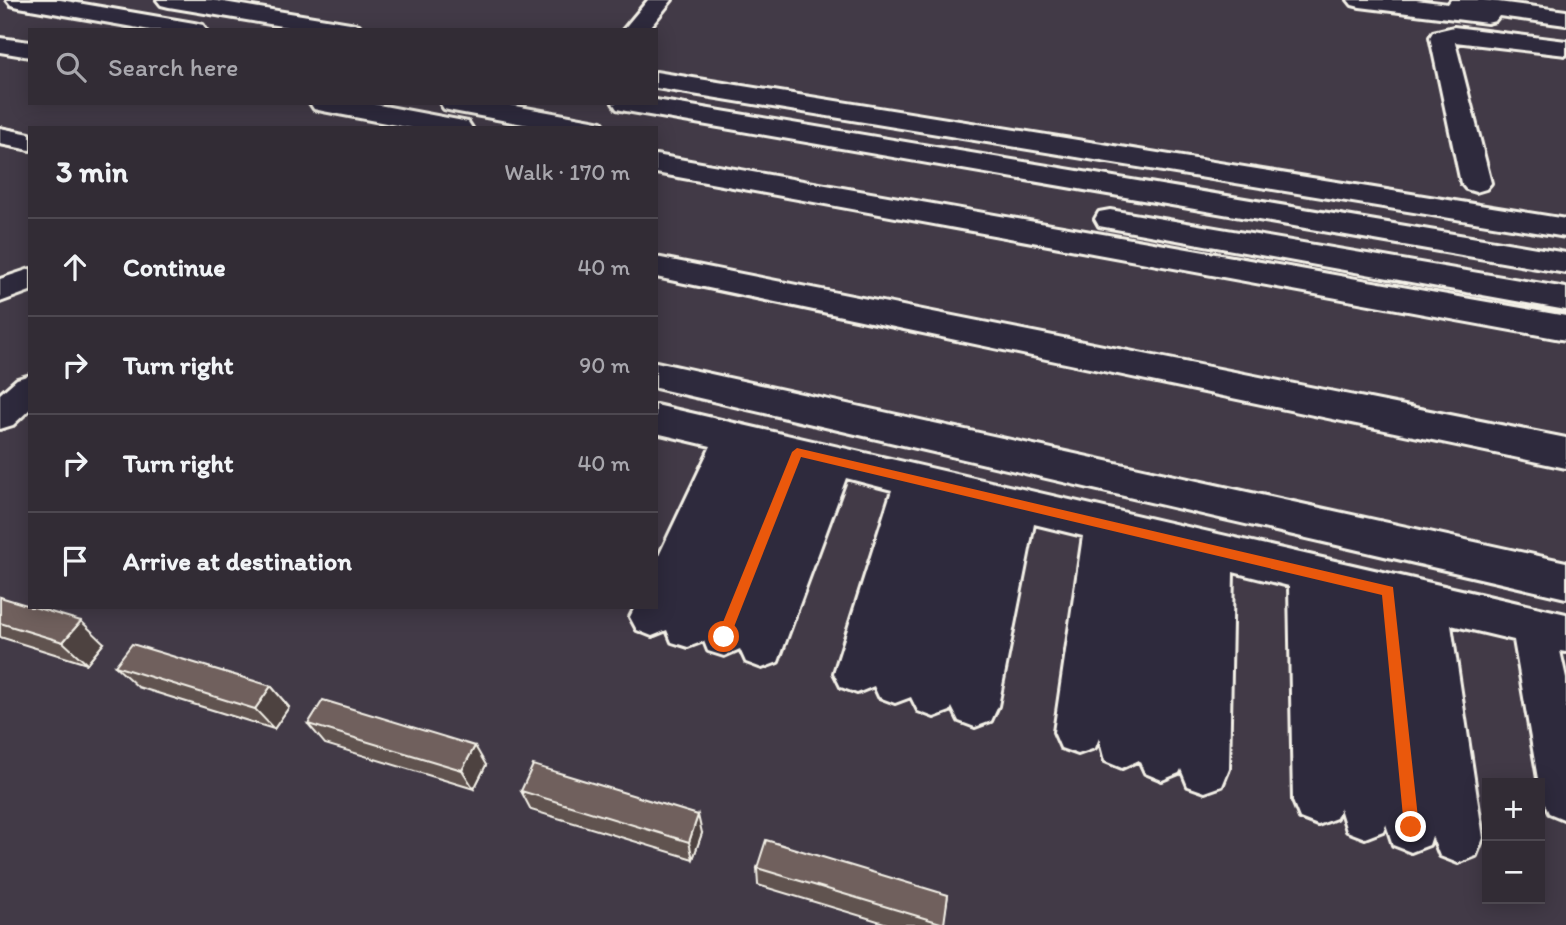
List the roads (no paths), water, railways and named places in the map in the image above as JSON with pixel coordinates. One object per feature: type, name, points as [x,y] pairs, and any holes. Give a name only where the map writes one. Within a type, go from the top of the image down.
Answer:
[{"type":"street","points":[[169,0],[338,28]]},
{"type":"street","points":[[637,28],[660,0]]},
{"type":"street","points":[[1360,0],[1566,26]]},
{"type":"street","points":[[1427,0],[1566,18]]},
{"type":"street","points":[[17,18],[49,28]]},
{"type":"street","points":[[17,18],[104,28]]},
{"type":"street","points":[[17,18],[164,28]]},
{"type":"street","points":[[1511,19],[1540,28],[1566,48]]},
{"type":"street","points":[[1476,183],[1443,37],[1460,35],[1566,48]]},
{"type":"street","points":[[0,45],[28,50]]},
{"type":"street","points":[[658,80],[1566,229]]},
{"type":"street","points":[[334,105],[447,126]]},
{"type":"street","points":[[464,105],[581,126]]},
{"type":"street","points":[[638,105],[1566,263]]},
{"type":"street","points":[[0,136],[28,142]]},
{"type":"street","points":[[658,139],[1566,299]]},
{"type":"street","points":[[658,164],[1566,328]]},
{"type":"street","points":[[658,267],[1566,453]]},
{"type":"street","points":[[0,291],[28,280]]},
{"type":"street","points":[[1521,291],[1551,286],[1566,288]]},
{"type":"street","points":[[1521,291],[1566,310]]},
{"type":"street","points":[[0,318],[28,309]]},
{"type":"street","points":[[658,375],[1566,580]]},
{"type":"street","points":[[13,425],[28,392]]},
{"type":"street","points":[[658,423],[783,449],[1549,629],[1566,796]]},
{"type":"street","points":[[783,449],[707,633],[783,449]]},
{"type":"street","points":[[876,678],[966,492]]},
{"type":"street","points":[[934,696],[966,492]]},
{"type":"street","points":[[966,492],[975,706]]},
{"type":"street","points":[[1078,732],[1159,537]]},
{"type":"street","points":[[1142,751],[1159,537]]},
{"type":"street","points":[[1159,537],[1205,769]]},
{"type":"street","points":[[1318,801],[1368,586]]},
{"type":"street","points":[[1365,813],[1368,586]]},
{"type":"street","points":[[1368,586],[1411,827]]},
{"type":"street","points":[[1368,586],[1458,838]]}]
